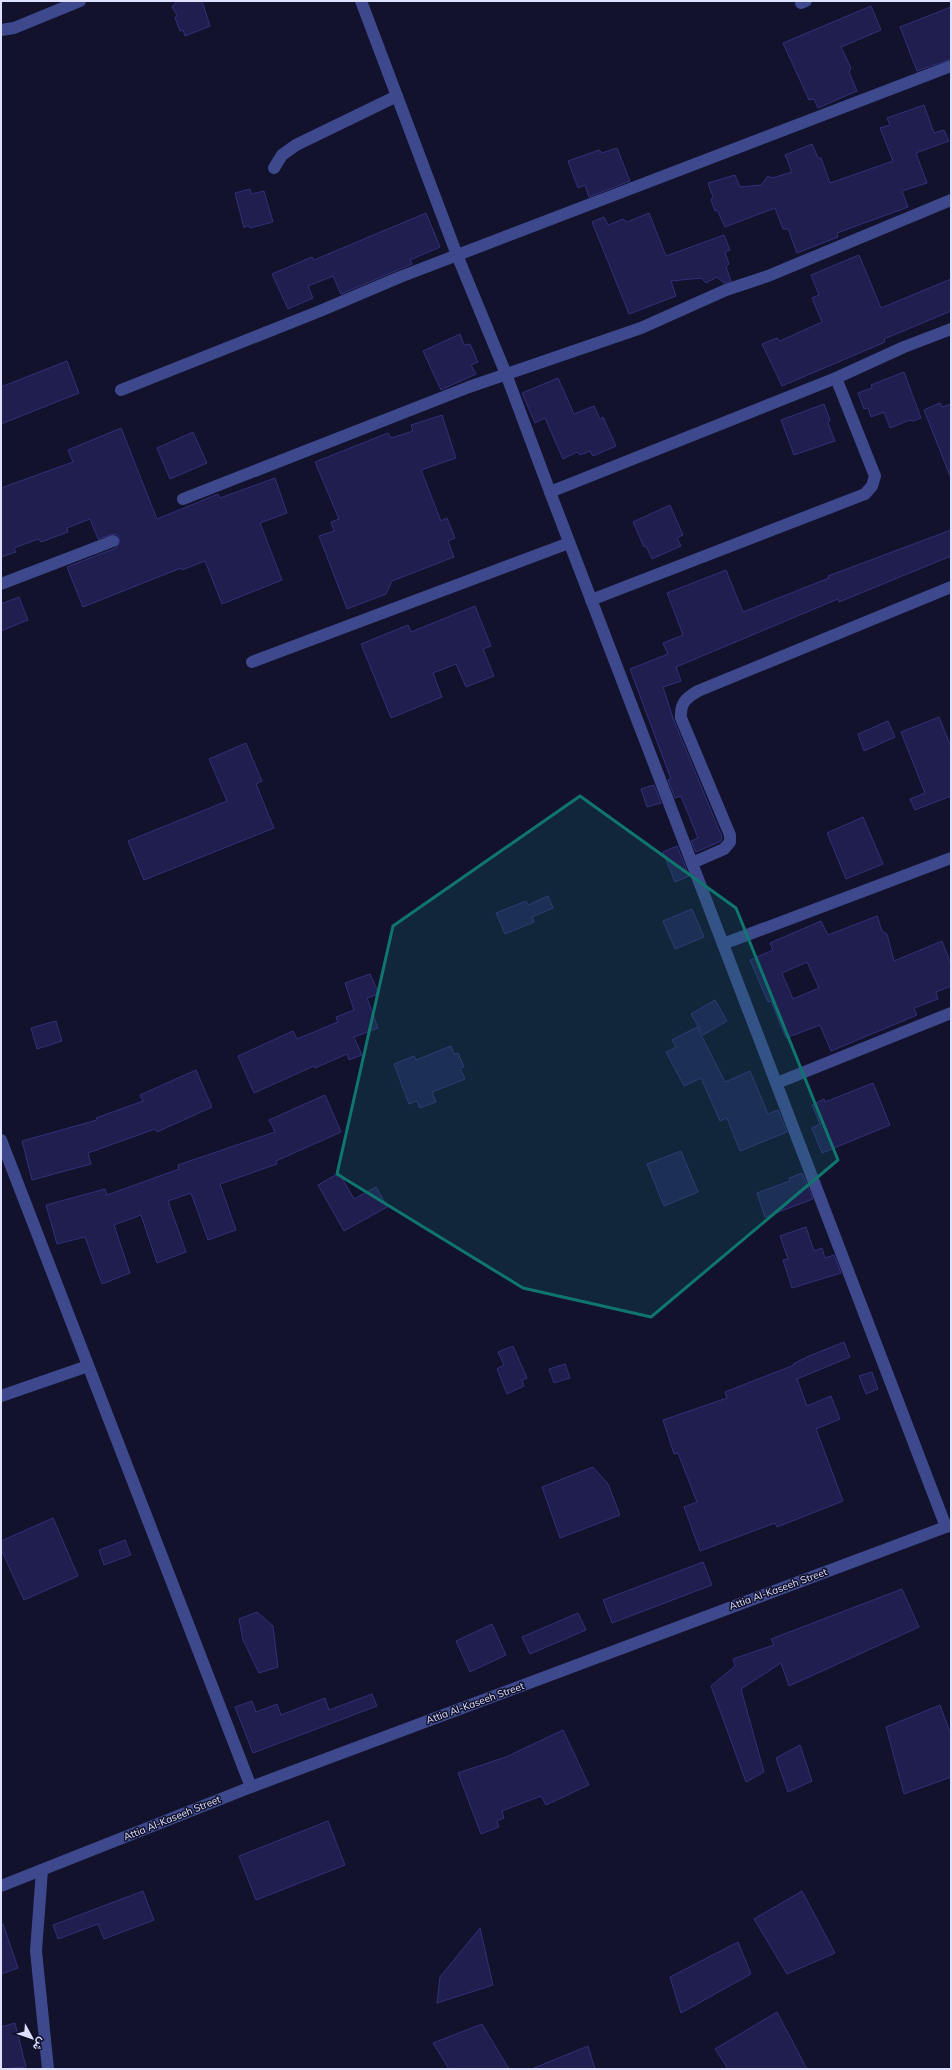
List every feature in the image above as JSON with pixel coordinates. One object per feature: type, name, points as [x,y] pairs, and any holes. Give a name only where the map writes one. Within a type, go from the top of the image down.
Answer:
[{"type":"street","points":[[1,30],[14,28],[80,1]]},
{"type":"street","points":[[361,1],[457,255],[506,374],[569,543],[948,1526]]},
{"type":"street","points":[[121,390],[457,255],[820,114],[951,66]]},
{"type":"street","points":[[274,168],[282,155],[296,145],[397,96]]},
{"type":"street","points":[[183,499],[506,374],[641,328],[726,290],[768,276],[951,200]]},
{"type":"street","points":[[550,492],[836,378],[904,347],[951,329]]},
{"type":"street","points":[[591,600],[866,494],[872,486],[875,476],[836,378]]},
{"type":"street","points":[[1,584],[113,541]]},
{"type":"street","points":[[252,662],[569,543]]},
{"type":"street","points":[[692,863],[724,849],[730,842],[730,835],[681,718],[680,708],[684,701],[698,691],[951,587]]},
{"type":"street","points":[[723,944],[951,858]]},
{"type":"street","points":[[777,1083],[951,1013]]},
{"type":"street","points":[[1,1140],[251,1787]]},
{"type":"street","points":[[1,1396],[88,1366]]},
{"type":"street","name":"Attia Al-Kaseeh Street","points":[[1,1886],[251,1787],[948,1526]]},
{"type":"street","points":[[42,1870],[36,1951],[48,2069]]},
{"type":"highlighted area","points":[[580,796],[736,908],[838,1160],[651,1317],[523,1288],[337,1174],[393,926]]},
{"type":"building","points":[[177,1],[202,1],[210,26],[185,36],[183,30],[180,31],[175,18],[177,15],[172,7]]},
{"type":"building","points":[[871,6],[881,30],[841,47],[851,68],[849,72],[857,91],[818,108],[814,99],[809,100],[783,43]]},
{"type":"building","points":[[951,7],[951,59],[917,71],[900,27]]},
{"type":"building","points":[[924,105],[934,133],[944,130],[949,141],[916,153],[927,183],[902,191],[908,207],[837,233],[838,237],[797,253],[788,229],[783,229],[775,208],[725,227],[717,210],[715,211],[711,200],[713,197],[708,183],[735,175],[740,187],[761,185],[768,176],[772,178],[792,172],[785,155],[812,144],[818,158],[821,158],[830,183],[893,161],[880,128],[890,125],[887,118]]},
{"type":"building","points":[[617,148],[630,181],[589,197],[585,185],[578,188],[568,161],[599,150],[602,153]]},
{"type":"building","points":[[250,189],[251,194],[264,191],[273,222],[250,228],[248,225],[244,228],[235,193]]},
{"type":"building","points":[[426,213],[440,247],[410,260],[412,264],[341,294],[333,276],[308,286],[313,298],[288,309],[272,274],[312,257],[314,260]]},
{"type":"building","points":[[649,213],[666,256],[724,235],[730,250],[725,252],[729,264],[726,267],[731,281],[724,283],[717,277],[706,283],[701,278],[671,281],[676,296],[629,314],[592,222],[604,217],[608,225],[623,219],[627,222]]},
{"type":"building","points":[[859,255],[881,308],[951,279],[951,311],[884,339],[885,342],[782,386],[762,344],[777,338],[780,341],[822,322],[812,298],[819,295],[811,275]]},
{"type":"building","points":[[460,334],[464,345],[470,344],[478,362],[471,365],[476,374],[441,390],[423,351]]},
{"type":"building","points":[[67,361],[79,393],[1,424],[1,387]]},
{"type":"building","points":[[904,372],[921,418],[913,421],[910,420],[890,428],[884,412],[871,417],[868,408],[864,409],[858,393],[872,388],[871,385]]},
{"type":"building","points":[[558,378],[574,414],[594,406],[600,419],[603,417],[616,446],[593,456],[590,451],[580,455],[577,452],[563,459],[545,418],[535,423],[522,393]]},
{"type":"building","points":[[940,403],[942,407],[951,404],[950,476],[924,410]]},
{"type":"building","points":[[824,404],[830,420],[828,423],[835,441],[794,455],[781,420]]},
{"type":"building","points":[[442,415],[456,458],[421,470],[441,521],[447,518],[455,538],[448,541],[454,557],[392,581],[386,594],[347,609],[319,536],[334,531],[331,522],[339,519],[315,462],[388,433],[391,438],[413,431],[411,425]]},
{"type":"building","points":[[121,428],[157,519],[218,494],[220,498],[275,478],[287,513],[260,523],[282,580],[222,604],[205,561],[182,570],[181,568],[83,607],[67,567],[116,548],[120,542],[118,535],[114,534],[98,539],[90,519],[67,528],[68,532],[41,542],[38,539],[14,548],[16,552],[1,557],[1,488],[73,462],[68,450]]},
{"type":"building","points":[[193,432],[207,463],[170,479],[157,448]]},
{"type":"building","points":[[670,505],[683,535],[677,538],[681,546],[652,559],[646,546],[644,547],[633,522]]},
{"type":"building","points":[[951,530],[951,556],[839,602],[838,599],[676,667],[681,681],[663,687],[674,721],[722,837],[721,841],[696,852],[691,841],[698,838],[681,796],[675,798],[668,780],[671,779],[630,669],[668,654],[663,643],[683,635],[667,593],[726,570],[743,612],[829,578],[828,576]]},
{"type":"building","points":[[19,597],[28,620],[1,631],[1,604]]},
{"type":"building","points":[[475,606],[491,646],[483,649],[494,676],[466,687],[456,664],[433,673],[442,697],[391,718],[361,644],[408,625],[411,632]]},
{"type":"building","points":[[939,717],[951,747],[951,796],[915,810],[910,799],[925,793],[901,732]]},
{"type":"building","points":[[888,721],[895,737],[864,751],[858,734]]},
{"type":"building","points":[[246,743],[262,781],[256,784],[274,828],[144,880],[128,841],[227,801],[209,759]]},
{"type":"building","points":[[654,785],[661,803],[647,807],[641,789]]},
{"type":"building","points":[[863,817],[883,864],[846,879],[827,833]]},
{"type":"building","points":[[677,846],[689,876],[675,882],[663,852]]},
{"type":"building","points":[[548,896],[553,908],[532,917],[534,922],[505,934],[496,913],[526,901],[528,905]]},
{"type":"building","points":[[692,909],[704,937],[675,949],[663,921]]},
{"type":"building","points":[[877,916],[882,931],[887,934],[894,961],[942,941],[951,964],[951,986],[936,992],[938,999],[914,1008],[917,1015],[831,1051],[820,1025],[786,1038],[771,1001],[768,1002],[750,960],[773,950],[770,943],[821,921],[828,935]],"holes":[[[807,962],[819,988],[793,999],[782,973]]]},
{"type":"building","points":[[370,974],[379,994],[367,998],[378,1028],[354,1037],[362,1055],[349,1060],[347,1054],[315,1068],[314,1066],[254,1093],[238,1056],[293,1031],[297,1039],[338,1022],[336,1017],[354,1010],[345,983]]},
{"type":"building","points":[[715,1000],[727,1021],[703,1035],[691,1014]]},
{"type":"building","points":[[56,1021],[62,1041],[37,1049],[31,1028]]},
{"type":"building","points":[[697,1027],[725,1082],[750,1071],[768,1114],[778,1110],[787,1132],[740,1151],[727,1118],[720,1121],[701,1078],[684,1086],[666,1052],[676,1047],[672,1040]]},
{"type":"building","points":[[451,1046],[454,1054],[458,1053],[464,1067],[460,1068],[465,1079],[432,1092],[436,1102],[420,1108],[417,1101],[409,1104],[394,1064],[414,1056],[416,1060]]},
{"type":"building","points":[[196,1070],[212,1107],[157,1132],[155,1129],[88,1153],[91,1164],[32,1180],[22,1141],[97,1120],[96,1118],[143,1101],[140,1095]]},
{"type":"building","points":[[873,1083],[890,1125],[822,1153],[812,1128],[820,1124],[812,1105],[824,1099],[825,1102]]},
{"type":"building","points":[[325,1095],[341,1132],[276,1161],[277,1164],[220,1184],[236,1230],[208,1240],[191,1193],[168,1201],[186,1252],[157,1263],[141,1215],[114,1225],[130,1273],[102,1284],[85,1237],[57,1244],[46,1205],[105,1189],[107,1195],[179,1169],[178,1165],[275,1132],[269,1120]]},
{"type":"building","points":[[681,1151],[698,1192],[664,1206],[647,1164]]},
{"type":"building","points":[[339,1173],[354,1199],[376,1187],[387,1207],[344,1231],[318,1185]]},
{"type":"building","points":[[802,1173],[813,1199],[765,1217],[757,1193],[790,1181],[789,1178]]},
{"type":"building","points":[[806,1227],[814,1251],[822,1248],[825,1258],[834,1255],[841,1273],[792,1288],[783,1260],[788,1259],[780,1236]]},
{"type":"building","points":[[844,1342],[850,1357],[797,1379],[807,1406],[831,1396],[840,1419],[816,1429],[843,1501],[777,1527],[775,1523],[700,1551],[684,1507],[697,1502],[678,1453],[674,1454],[663,1420],[727,1398],[725,1392],[794,1365],[793,1364],[809,1356]]},
{"type":"building","points":[[513,1346],[527,1378],[522,1380],[524,1386],[507,1394],[497,1369],[504,1365],[498,1352]]},
{"type":"building","points":[[565,1364],[570,1378],[554,1383],[549,1369]]},
{"type":"building","points":[[872,1372],[878,1389],[866,1394],[859,1376]]},
{"type":"building","points":[[593,1467],[608,1484],[620,1515],[560,1538],[542,1487]]},
{"type":"building","points":[[53,1518],[78,1576],[24,1600],[1,1549],[1,1541]]},
{"type":"building","points":[[125,1540],[131,1555],[104,1565],[99,1550]]},
{"type":"building","points":[[703,1562],[712,1585],[612,1623],[603,1600]]},
{"type":"building","points":[[902,1589],[919,1627],[789,1686],[781,1663],[741,1689],[764,1772],[746,1782],[711,1686],[735,1666],[733,1659],[774,1645],[771,1639]]},
{"type":"building","points":[[257,1612],[273,1626],[278,1667],[259,1673],[243,1640],[239,1619]]},
{"type":"building","points":[[578,1613],[586,1630],[530,1654],[522,1637]]},
{"type":"building","points":[[492,1624],[506,1655],[470,1672],[456,1641]]},
{"type":"building","points":[[372,1694],[377,1706],[253,1753],[235,1707],[252,1701],[256,1712],[277,1704],[281,1715],[325,1698],[329,1710]]},
{"type":"building","points":[[940,1705],[951,1735],[951,1777],[904,1794],[886,1727]]},
{"type":"building","points":[[563,1730],[589,1785],[546,1805],[541,1796],[502,1811],[504,1818],[497,1821],[499,1827],[481,1834],[458,1773],[506,1757]]},
{"type":"building","points":[[800,1745],[812,1781],[788,1792],[776,1758]]},
{"type":"building","points":[[328,1821],[345,1865],[256,1900],[239,1856]]},
{"type":"building","points":[[143,1891],[154,1920],[104,1939],[98,1924],[58,1939],[53,1925]]},
{"type":"building","points":[[802,1891],[835,1953],[787,1974],[754,1919]]},
{"type":"building","points":[[3,1924],[18,1968],[1,1974],[1,1925]]},
{"type":"building","points":[[480,1928],[493,1985],[437,2003],[440,1977]]},
{"type":"building","points":[[738,1942],[751,1974],[681,2013],[670,1977]]},
{"type":"building","points":[[777,2012],[807,2069],[728,2069],[715,2049]]},
{"type":"building","points":[[15,2023],[26,2067],[1,2069],[1,2027]]},
{"type":"building","points":[[482,2024],[509,2069],[449,2069],[433,2043]]},
{"type":"building","points":[[588,2046],[595,2069],[534,2069],[534,2068]]}]
